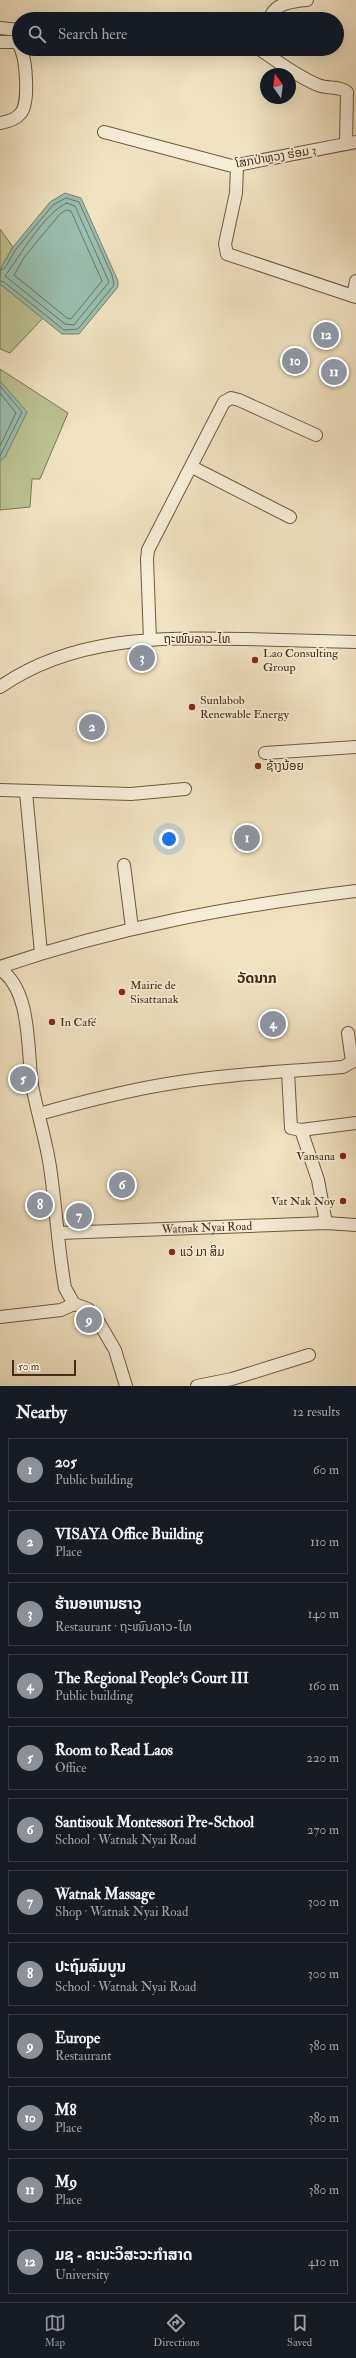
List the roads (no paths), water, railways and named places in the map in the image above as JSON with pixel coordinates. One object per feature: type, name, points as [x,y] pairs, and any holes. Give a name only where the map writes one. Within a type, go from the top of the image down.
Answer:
[{"type":"street","points":[[273,12],[277,7],[284,4],[307,0]]},
{"type":"street","points":[[0,28],[12,29]]},
{"type":"street","points":[[0,42],[12,42]]},
{"type":"street","points":[[0,123],[15,117],[23,110],[25,96],[25,70],[22,56]]},
{"type":"street","points":[[275,56],[300,78],[322,87],[343,88],[347,92],[351,143]]},
{"type":"street","name":"ໂສກປ່າຫຼວງ ຮ່ອມ 3","points":[[104,132],[232,166],[351,143]]},
{"type":"street","points":[[237,166],[236,193],[225,244],[227,254],[354,297],[356,281]]},
{"type":"street","points":[[150,640],[147,571],[148,550],[192,467],[224,402],[231,398],[316,435]]},
{"type":"street","points":[[192,467],[290,517]]},
{"type":"street","name":"ຖະໜົນລາວ-ໄທ","points":[[0,687],[23,673],[68,653],[122,642],[209,638],[356,642]]},
{"type":"street","points":[[265,753],[356,747]]},
{"type":"street","points":[[0,790],[26,792],[131,794],[185,789]]},
{"type":"street","points":[[26,792],[41,953]]},
{"type":"street","points":[[124,865],[132,928]]},
{"type":"street","points":[[126,1386],[115,1350],[98,1321],[88,1309],[74,1304],[65,1288],[58,1266],[59,1233],[50,1166],[32,1086],[26,1021],[21,1000],[11,978],[0,968],[41,953],[132,928],[252,904],[356,891]]},
{"type":"street","points":[[39,1114],[109,1095],[168,1084],[260,1072],[288,1072],[349,1066],[352,1062],[348,1033]]},
{"type":"street","points":[[288,1072],[290,1126],[292,1129],[301,1130],[356,1123]]},
{"type":"street","points":[[301,1130],[318,1180],[326,1223]]},
{"type":"street","name":"Watnak Nyai Road","points":[[59,1233],[326,1223],[356,1225]]},
{"type":"street","points":[[0,1317],[60,1310],[74,1304]]},
{"type":"street","points":[[197,1386],[232,1380],[309,1355]]},
{"type":"water","points":[[65,193],[81,198],[118,281],[118,287],[79,334],[62,334],[0,284],[1,268],[13,247],[50,202]]},
{"type":"water","points":[[0,381],[27,412],[5,457],[0,461]]},
{"type":"place","name":"ມຊ - ຄະນະວິສະວະກຳສາດ","points":[[326,335]]},
{"type":"place","name":"M8","points":[[295,361]]},
{"type":"place","name":"M9","points":[[334,372]]},
{"type":"place","name":"ຮ້ານອາຫານຮາວູ","points":[[142,658]]},
{"type":"place","name":"Lao Consulting Group","points":[[255,660]]},
{"type":"place","name":"Sunlabob Renewable Energy","points":[[192,707]]},
{"type":"place","name":"VISAYA Office Building","points":[[92,727]]},
{"type":"place","name":"ຊ້າງນ້ອຍ","points":[[258,766]]},
{"type":"place","name":"205","points":[[247,838]]},
{"type":"place","name":"Mairie de Sisattanak","points":[[122,992]]},
{"type":"place","name":"In Café","points":[[52,1022]]},
{"type":"place","name":"The Regional People's Court III","points":[[273,1024]]},
{"type":"place","name":"Room to Read Laos","points":[[23,1079]]},
{"type":"place","name":"Vansana","points":[[343,1156]]},
{"type":"place","name":"Santisouk Montessori Pre-School","points":[[122,1185]]},
{"type":"place","name":"Vat Nak Noy","points":[[343,1201]]},
{"type":"place","name":"ປະຖົມສົມບູນ","points":[[40,1205]]},
{"type":"place","name":"Watnak Massage","points":[[79,1216]]},
{"type":"place","name":"ແວ່ ມາ ສິມ","points":[[172,1252]]},
{"type":"place","name":"Europe","points":[[89,1320]]},
{"type":"district","name":"ວັດນາກ","points":[[257,978]]}]
